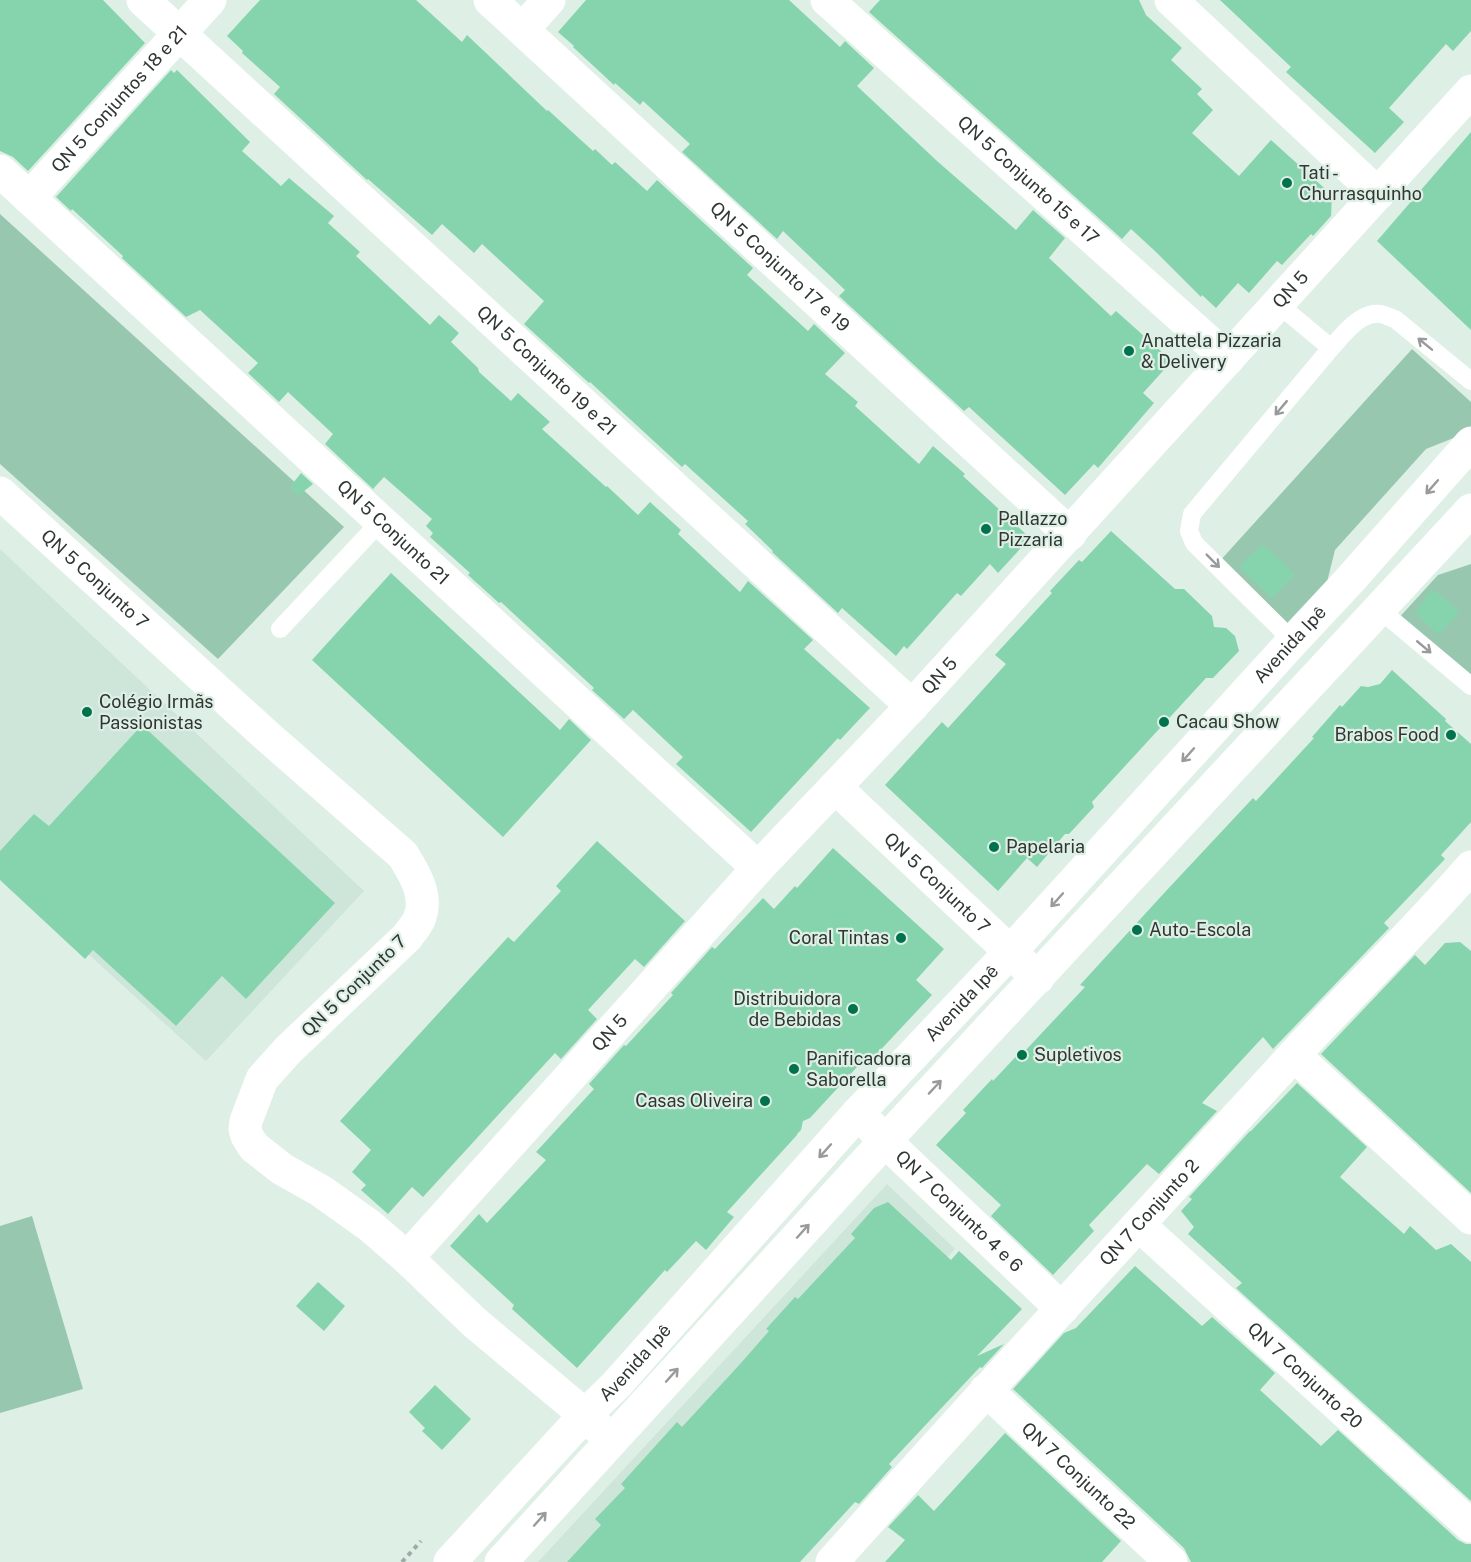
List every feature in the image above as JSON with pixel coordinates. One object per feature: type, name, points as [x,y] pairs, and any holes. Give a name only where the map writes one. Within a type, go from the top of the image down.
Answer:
[{"type":"street","name":"QN 5 Conjunto 19 e 21","points":[[143,0],[912,706]]},
{"type":"street","name":"QN 5 Conjuntos 18 e 21","points":[[29,198],[210,0]]},
{"type":"street","name":"QN 5 Conjunto 17 e 19","points":[[490,0],[1070,534]]},
{"type":"street","points":[[523,29],[549,0]]},
{"type":"street","name":"QN 5 Conjunto 15 e 17","points":[[827,0],[1228,359]]},
{"type":"street","points":[[1171,0],[1378,194]]},
{"type":"street","name":"QN 5","points":[[407,1258],[758,868],[912,706],[1070,534],[1471,91]]},
{"type":"street","name":"QN 5 Conjunto 21","points":[[0,171],[758,868]]},
{"type":"street","name":"Avenida Ipê","points":[[450,1562],[585,1415],[616,1385],[858,1113],[1011,951],[1349,581],[1471,443]]},
{"type":"street","name":"QN 5 Conjunto 7","points":[[0,493],[267,736],[403,855],[420,888],[422,906],[420,919],[407,937],[288,1050],[262,1079],[246,1121],[247,1136],[254,1147],[282,1169],[338,1202],[370,1226],[474,1322],[585,1415],[611,1440]]},
{"type":"street","name":"Avenida Ipê","points":[[501,1562],[885,1141],[1471,510]]},
{"type":"street","name":"QN 5 Conjunto 7","points":[[835,787],[1038,978]]},
{"type":"street","name":"QN 7 Conjunto 2","points":[[832,1562],[986,1390],[1294,1055],[1466,885]]},
{"type":"street","points":[[1294,1055],[1471,1218]]},
{"type":"street","name":"QN 7 Conjunto 4 e 6","points":[[858,1113],[1062,1308]]},
{"type":"street","name":"QN 7 Conjunto 20","points":[[1139,1225],[1471,1526]]},
{"type":"street","name":"QN 7 Conjunto 22","points":[[986,1390],[1171,1562]]},
{"type":"lane","points":[[1278,304],[1331,348]]},
{"type":"lane","points":[[1293,641],[1194,543],[1189,531],[1192,514],[1331,348],[1354,323],[1367,315],[1382,314],[1395,319],[1471,381]]},
{"type":"lane","points":[[280,629],[381,521]]},
{"type":"lane","points":[[1379,609],[1471,686]]},
{"type":"shaded area","name":"Colégio Irmãs Passionistas","points":[[0,549],[364,891],[206,1061],[0,874]]},
{"type":"shaded area","points":[[887,1184],[955,1249],[665,1562],[538,1562]]},
{"type":"green space","points":[[0,214],[344,527],[218,659],[0,464]]},
{"type":"green space","points":[[1412,349],[1471,402],[1471,428],[1466,433],[1426,449],[1335,550],[1324,594],[1291,630],[1218,563]]},
{"type":"green space","points":[[1471,564],[1471,683],[1396,621],[1438,575]]},
{"type":"green space","points":[[32,1216],[83,1389],[0,1413],[0,1226]]},
{"type":"building","points":[[0,0],[103,0],[145,43],[28,171],[13,157],[0,151]]},
{"type":"building","points":[[260,0],[416,0],[462,42],[467,35],[593,151],[595,149],[612,165],[615,162],[647,191],[657,180],[753,268],[747,275],[808,331],[814,324],[845,353],[825,374],[858,402],[855,406],[919,464],[933,446],[1030,538],[998,573],[990,564],[961,596],[957,593],[907,649],[904,646],[896,656],[842,608],[838,613],[772,552],[745,524],[748,521],[685,464],[682,467],[524,324],[544,301],[482,244],[474,253],[442,224],[432,235],[367,180],[274,94],[280,87],[242,53],[243,51],[227,36]]},
{"type":"building","points":[[586,0],[789,0],[840,47],[845,41],[874,68],[857,86],[937,161],[1016,230],[1033,210],[1065,238],[1049,258],[1111,316],[1116,311],[1172,361],[1143,393],[1154,403],[1098,468],[1094,464],[1065,495],[969,407],[964,411],[839,296],[845,290],[783,231],[777,239],[682,152],[690,144],[643,101],[640,105],[615,83],[614,85],[558,32]]},
{"type":"building","points":[[880,0],[1139,0],[1146,15],[1182,48],[1171,60],[1202,89],[1197,94],[1213,110],[1192,133],[1239,176],[1271,140],[1332,195],[1331,216],[1282,265],[1277,261],[1249,293],[1238,283],[1216,308],[1202,295],[1201,297],[1131,229],[1122,239],[869,12]]},
{"type":"building","points":[[1220,0],[1471,0],[1471,31],[1453,51],[1446,44],[1389,108],[1404,122],[1375,153],[1286,72],[1291,67]]},
{"type":"building","points":[[171,70],[174,73],[177,70],[250,142],[242,151],[281,186],[289,178],[334,216],[328,223],[360,252],[356,256],[430,325],[439,315],[459,333],[451,342],[478,368],[479,372],[511,401],[518,393],[550,422],[542,429],[638,515],[650,502],[681,530],[678,534],[740,592],[748,581],[813,640],[804,649],[870,708],[840,740],[838,738],[751,832],[676,764],[683,757],[633,710],[624,719],[501,602],[499,603],[468,575],[470,573],[430,537],[433,533],[426,526],[432,519],[384,477],[373,489],[325,444],[333,434],[288,392],[279,402],[248,373],[258,363],[200,310],[186,317],[122,258],[123,256],[56,197]]},
{"type":"building","points":[[1471,132],[1471,330],[1377,241]]},
{"type":"building","points":[[301,473],[313,484],[298,496],[290,487]]},
{"type":"building","points":[[1111,531],[1175,589],[1184,589],[1212,616],[1214,627],[1226,628],[1235,636],[1239,651],[1213,678],[1206,678],[1092,802],[1094,807],[1069,834],[1065,834],[1037,867],[1027,858],[998,891],[885,785],[942,722],[948,728],[1006,664],[995,655],[1079,560],[1082,562]]},
{"type":"building","points":[[1261,545],[1267,547],[1295,575],[1272,598],[1240,566]]},
{"type":"building","points":[[391,573],[560,730],[569,719],[591,740],[503,837],[312,660]]},
{"type":"building","points":[[1431,590],[1433,592],[1435,590],[1459,612],[1439,635],[1415,613]]},
{"type":"building","points":[[1392,670],[1471,744],[1471,822],[1441,855],[1445,859],[1384,923],[1389,928],[1273,1049],[1263,1037],[1202,1103],[1217,1111],[1159,1174],[1147,1164],[1089,1225],[1094,1231],[1053,1275],[991,1216],[1001,1205],[936,1145],[966,1113],[963,1110],[1022,1050],[1024,1052],[1085,987],[1080,985],[1253,798],[1256,801],[1314,738],[1312,737],[1340,705],[1342,707],[1361,686],[1380,684]]},
{"type":"building","points":[[142,725],[335,903],[246,999],[222,976],[176,1026],[93,950],[85,959],[0,880],[0,851],[20,829],[34,814],[49,826]]},
{"type":"building","points":[[597,841],[685,921],[644,967],[635,959],[588,1010],[597,1019],[561,1059],[555,1053],[423,1197],[412,1187],[388,1214],[361,1190],[366,1185],[352,1172],[371,1150],[340,1121],[508,937],[514,942],[561,891],[556,886]]},
{"type":"building","points":[[833,848],[944,949],[916,980],[932,995],[873,1058],[869,1054],[810,1118],[803,1121],[797,1135],[727,1212],[734,1217],[706,1250],[696,1241],[667,1272],[665,1270],[577,1368],[512,1309],[514,1305],[450,1246],[479,1214],[487,1223],[546,1160],[536,1152],[594,1089],[589,1084],[673,995],[671,993],[712,947],[715,949],[763,898],[774,909],[795,886],[797,888]]},
{"type":"building","points":[[1460,942],[1471,951],[1471,1193],[1321,1054],[1415,955],[1425,965],[1445,943]]},
{"type":"building","points":[[1297,1083],[1367,1147],[1340,1177],[1404,1234],[1410,1226],[1436,1250],[1451,1244],[1471,1262],[1471,1501],[1236,1288],[1242,1283],[1188,1234],[1194,1227],[1181,1211],[1192,1199],[1189,1197]]},
{"type":"building","points":[[888,1202],[951,1260],[959,1251],[1022,1309],[977,1356],[1004,1344],[889,1464],[892,1467],[859,1504],[855,1502],[800,1562],[567,1562],[601,1525],[595,1519],[625,1488],[621,1484],[677,1422],[682,1427],[741,1363],[769,1331],[766,1329],[795,1297],[798,1299],[855,1238],[851,1234],[874,1208]]},
{"type":"building","points":[[1135,1266],[1202,1326],[1212,1317],[1275,1373],[1260,1390],[1321,1446],[1338,1430],[1458,1540],[1471,1544],[1471,1562],[1191,1562],[1184,1548],[1013,1389],[1064,1333],[1076,1328]]},
{"type":"building","points":[[318,1282],[345,1306],[324,1331],[296,1306]]},
{"type":"building","points":[[435,1385],[471,1419],[442,1450],[422,1431],[425,1428],[409,1412]]},
{"type":"building","points":[[1005,1433],[1121,1541],[1102,1562],[885,1562],[905,1540],[888,1527],[918,1495],[934,1511]]},
{"type":"place","name":"Tati - Churrasquinho","points":[[1287,183]]},
{"type":"place","name":"Anattela Pizzaria & Delivery","points":[[1129,351]]},
{"type":"place","name":"Pallazzo Pizzaria","points":[[986,529]]},
{"type":"place","name":"Colégio Irmãs Passionistas","points":[[87,712]]},
{"type":"place","name":"Cacau Show","points":[[1164,722]]},
{"type":"place","name":"Brabos Food","points":[[1451,735]]},
{"type":"place","name":"Papelaria","points":[[994,847]]},
{"type":"place","name":"Auto-Escola","points":[[1137,930]]},
{"type":"place","name":"Coral Tintas","points":[[901,938]]},
{"type":"place","name":"Distribuidora de Bebidas","points":[[853,1009]]},
{"type":"place","name":"Supletivos","points":[[1022,1055]]},
{"type":"place","name":"Panificadora Saborella","points":[[794,1069]]},
{"type":"place","name":"Casas Oliveira","points":[[765,1101]]}]
